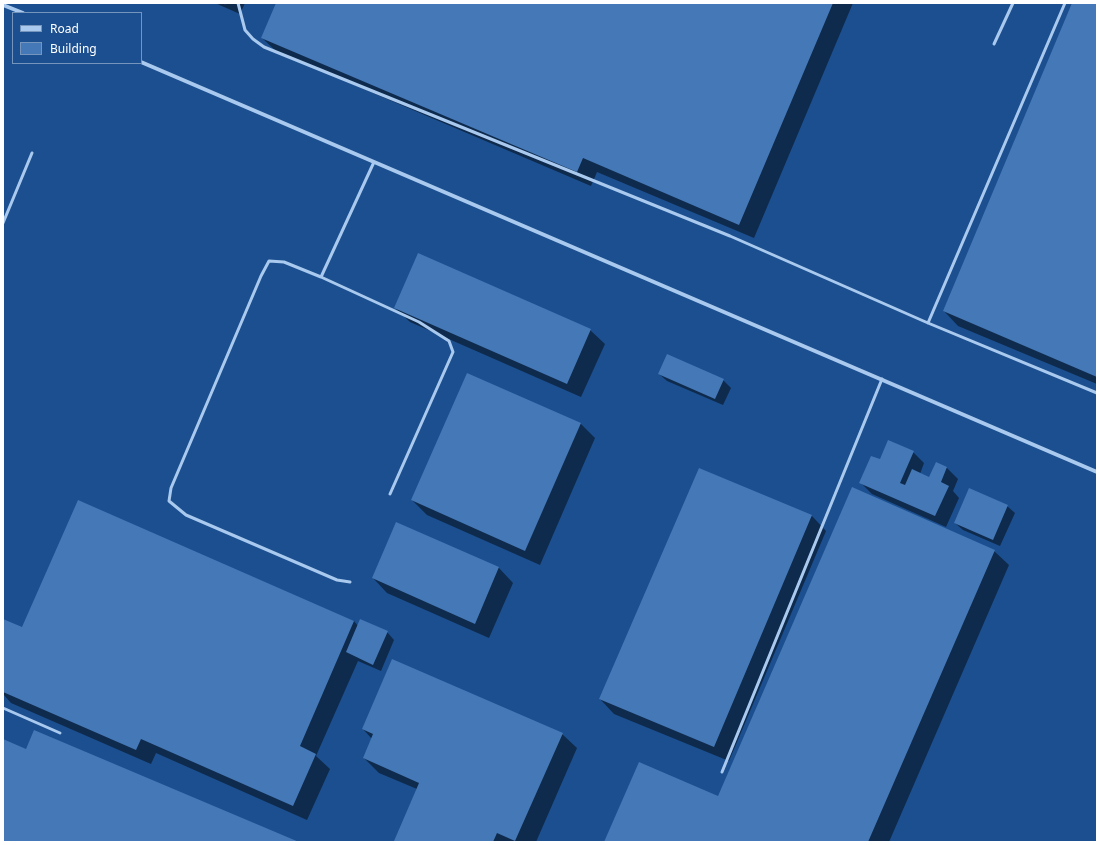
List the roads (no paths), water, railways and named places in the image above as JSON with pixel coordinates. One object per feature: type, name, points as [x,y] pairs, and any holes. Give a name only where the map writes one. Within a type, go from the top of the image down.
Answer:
[{"type":"street","points":[[3,5],[21,12]]},
{"type":"street","points":[[142,62],[1097,472]]},
{"type":"lane","points":[[238,3],[245,30],[253,39],[264,47],[730,236],[928,323],[1097,392]]},
{"type":"lane","points":[[994,44],[1013,3]]},
{"type":"lane","points":[[928,323],[1065,3]]},
{"type":"lane","points":[[3,223],[32,153]]},
{"type":"lane","points":[[321,277],[374,162]]},
{"type":"lane","points":[[350,582],[337,580],[186,515],[169,501],[174,481],[261,276],[269,261],[284,262],[321,277],[419,322],[449,341],[453,352],[390,494]]},
{"type":"lane","points":[[722,772],[882,379]]},
{"type":"lane","points":[[3,708],[60,733]]}]
